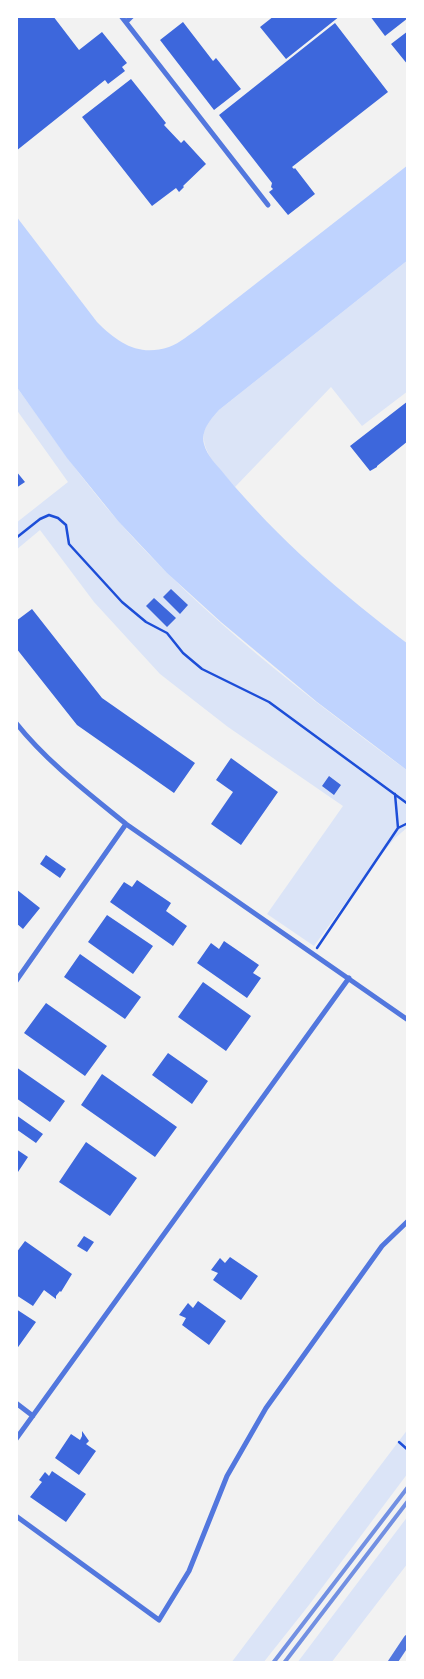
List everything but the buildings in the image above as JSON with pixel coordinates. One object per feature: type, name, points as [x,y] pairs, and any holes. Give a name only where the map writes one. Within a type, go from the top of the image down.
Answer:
[{"type":"street","points":[[121,16],[268,205]]},
{"type":"street","points":[[126,22],[132,16]]},
{"type":"street","points":[[16,723],[28,738],[84,791],[126,824],[408,1020]]},
{"type":"street","points":[[16,981],[126,824]]},
{"type":"street","points":[[16,1439],[349,978]]},
{"type":"street","points":[[16,1516],[159,1620],[189,1571],[227,1476],[266,1408],[382,1246],[408,1221]]},
{"type":"street","points":[[16,1403],[33,1416]]},
{"type":"street","points":[[392,1663],[408,1639]]},
{"type":"path","points":[[16,538],[40,519],[49,515],[58,518],[66,525],[69,544],[122,602],[146,622],[167,633],[183,653],[202,670],[269,702],[408,804]]},
{"type":"path","points":[[395,794],[398,828]]},
{"type":"path","points":[[313,953],[398,828],[408,823]]},
{"type":"path","points":[[399,1442],[408,1450]]},
{"type":"shaded area","points":[[408,260],[408,391],[362,426],[331,387],[235,487],[216,466],[206,449],[204,431],[208,422],[219,410]]},
{"type":"shaded area","points":[[16,386],[105,506],[151,557],[220,623],[257,654],[408,771],[408,827],[395,838],[375,862],[314,946],[267,914],[343,806],[228,727],[160,674],[94,602],[40,530],[16,550],[16,523],[68,482],[16,409]]},
{"type":"shaded area","points":[[408,1429],[408,1473],[309,1605],[263,1663],[231,1663]]},
{"type":"shaded area","points":[[408,1516],[408,1563],[331,1663],[297,1663]]},
{"type":"water","points":[[408,165],[408,260],[219,410],[207,426],[203,439],[205,448],[213,461],[245,499],[289,543],[359,606],[408,644],[408,771],[317,702],[221,622],[167,573],[118,521],[67,458],[16,386],[16,216],[105,330],[130,346],[139,349],[158,350],[177,343],[199,328]]},
{"type":"railway","points":[[273,1663],[408,1487]]},
{"type":"railway","points":[[284,1663],[408,1501]]}]
